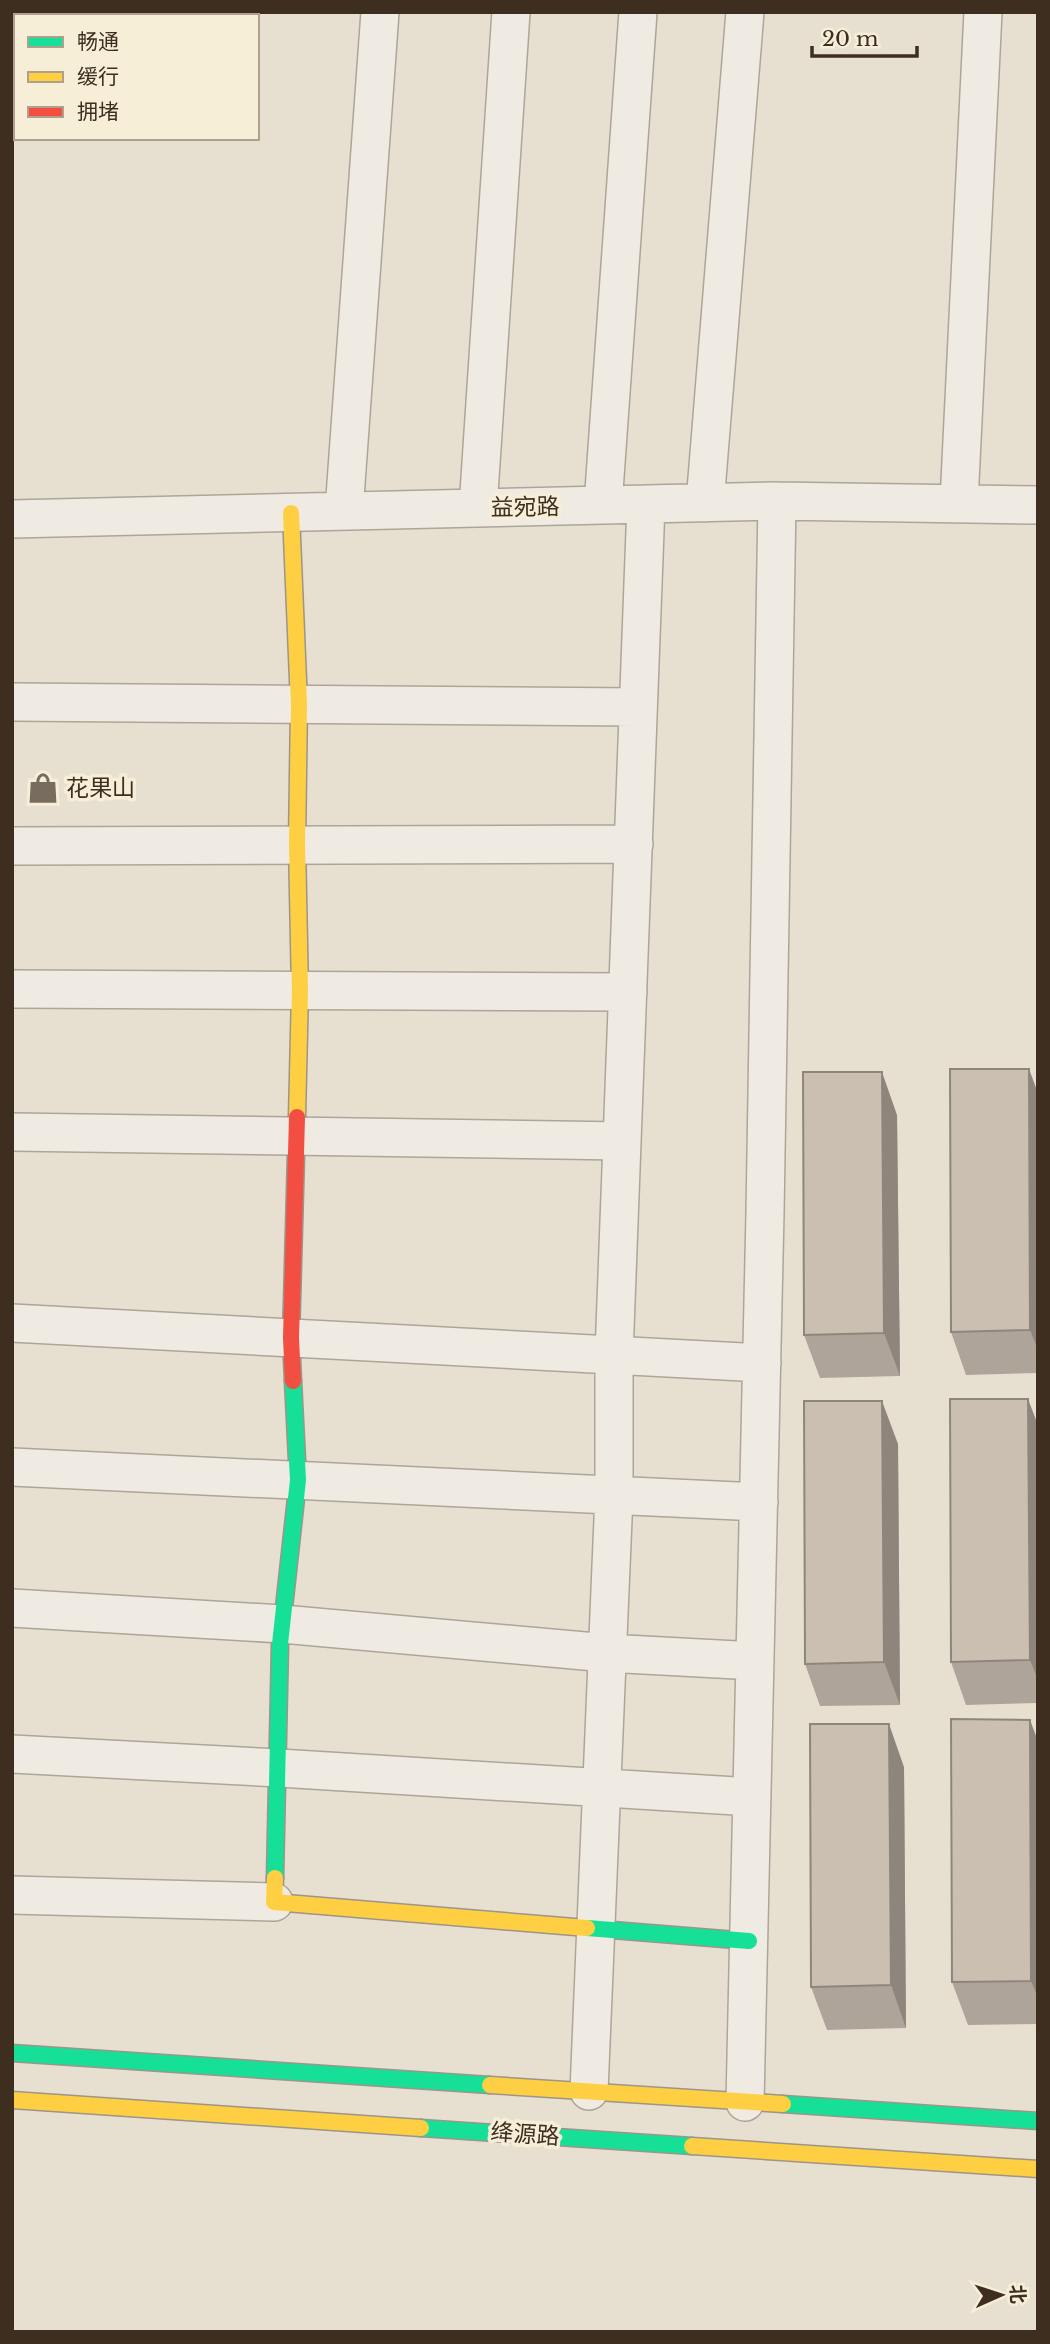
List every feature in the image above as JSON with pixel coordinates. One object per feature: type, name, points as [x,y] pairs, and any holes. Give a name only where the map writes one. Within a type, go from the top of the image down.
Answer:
[{"type":"main road","points":[[291,513],[299,704],[300,991],[291,1338],[298,1480],[280,1644],[274,1902],[749,1941]]},
{"type":"main road","name":"绛源路","points":[[12,2053],[1038,2122]]},
{"type":"main road","name":"绛源路","points":[[12,2100],[1038,2169]]},
{"type":"street","points":[[344,511],[380,12]]},
{"type":"street","points":[[478,508],[511,12]]},
{"type":"street","points":[[603,505],[638,12]]},
{"type":"street","points":[[705,503],[745,12]]},
{"type":"street","points":[[959,502],[984,12]]},
{"type":"street","points":[[745,2102],[762,1363],[777,501]]},
{"type":"street","name":"益宛路","points":[[12,519],[777,501],[1038,505]]},
{"type":"street","points":[[589,2091],[614,1495],[614,1356],[646,504]]},
{"type":"street","points":[[12,702],[638,706]]},
{"type":"street","points":[[12,846],[634,845]]},
{"type":"street","points":[[12,989],[628,992]]},
{"type":"street","points":[[12,1132],[622,1141]]},
{"type":"street","points":[[12,1323],[762,1363]]},
{"type":"street","points":[[12,1467],[759,1502]]},
{"type":"street","points":[[12,1608],[282,1624],[607,1653],[755,1661]]},
{"type":"street","points":[[12,1754],[752,1797]]},
{"type":"street","points":[[12,1895],[274,1902]]},
{"type":"building","points":[[950,1069],[1029,1069],[1030,1330],[951,1332]]},
{"type":"building","points":[[803,1072],[882,1072],[884,1333],[804,1335]]},
{"type":"building","points":[[950,1399],[1028,1399],[1030,1660],[951,1662]]},
{"type":"building","points":[[804,1401],[882,1401],[884,1662],[805,1664]]},
{"type":"building","points":[[951,1719],[1030,1720],[1031,1981],[952,1982]]},
{"type":"building","points":[[810,1724],[889,1724],[891,1985],[811,1987]]},
{"type":"traffic: fast","points":[[275,1878],[280,1644],[298,1480],[293,1381]]},
{"type":"traffic: fast","points":[[587,1928],[749,1941]]},
{"type":"traffic: fast","points":[[12,2053],[490,2085]]},
{"type":"traffic: fast","points":[[783,2104],[1038,2121]]},
{"type":"traffic: fast","points":[[421,2128],[692,2146]]},
{"type":"traffic: slow","points":[[291,513],[299,704],[297,845],[300,991],[297,1117]]},
{"type":"traffic: slow","points":[[275,1878],[274,1902],[587,1928]]},
{"type":"traffic: slow","points":[[490,2085],[783,2104]]},
{"type":"traffic: slow","points":[[12,2100],[421,2128]]},
{"type":"traffic: slow","points":[[692,2146],[1038,2169]]},
{"type":"traffic: jam","points":[[293,1381],[291,1338],[297,1117]]},
{"type":"place","name":"花果山","points":[[43,788]]}]
